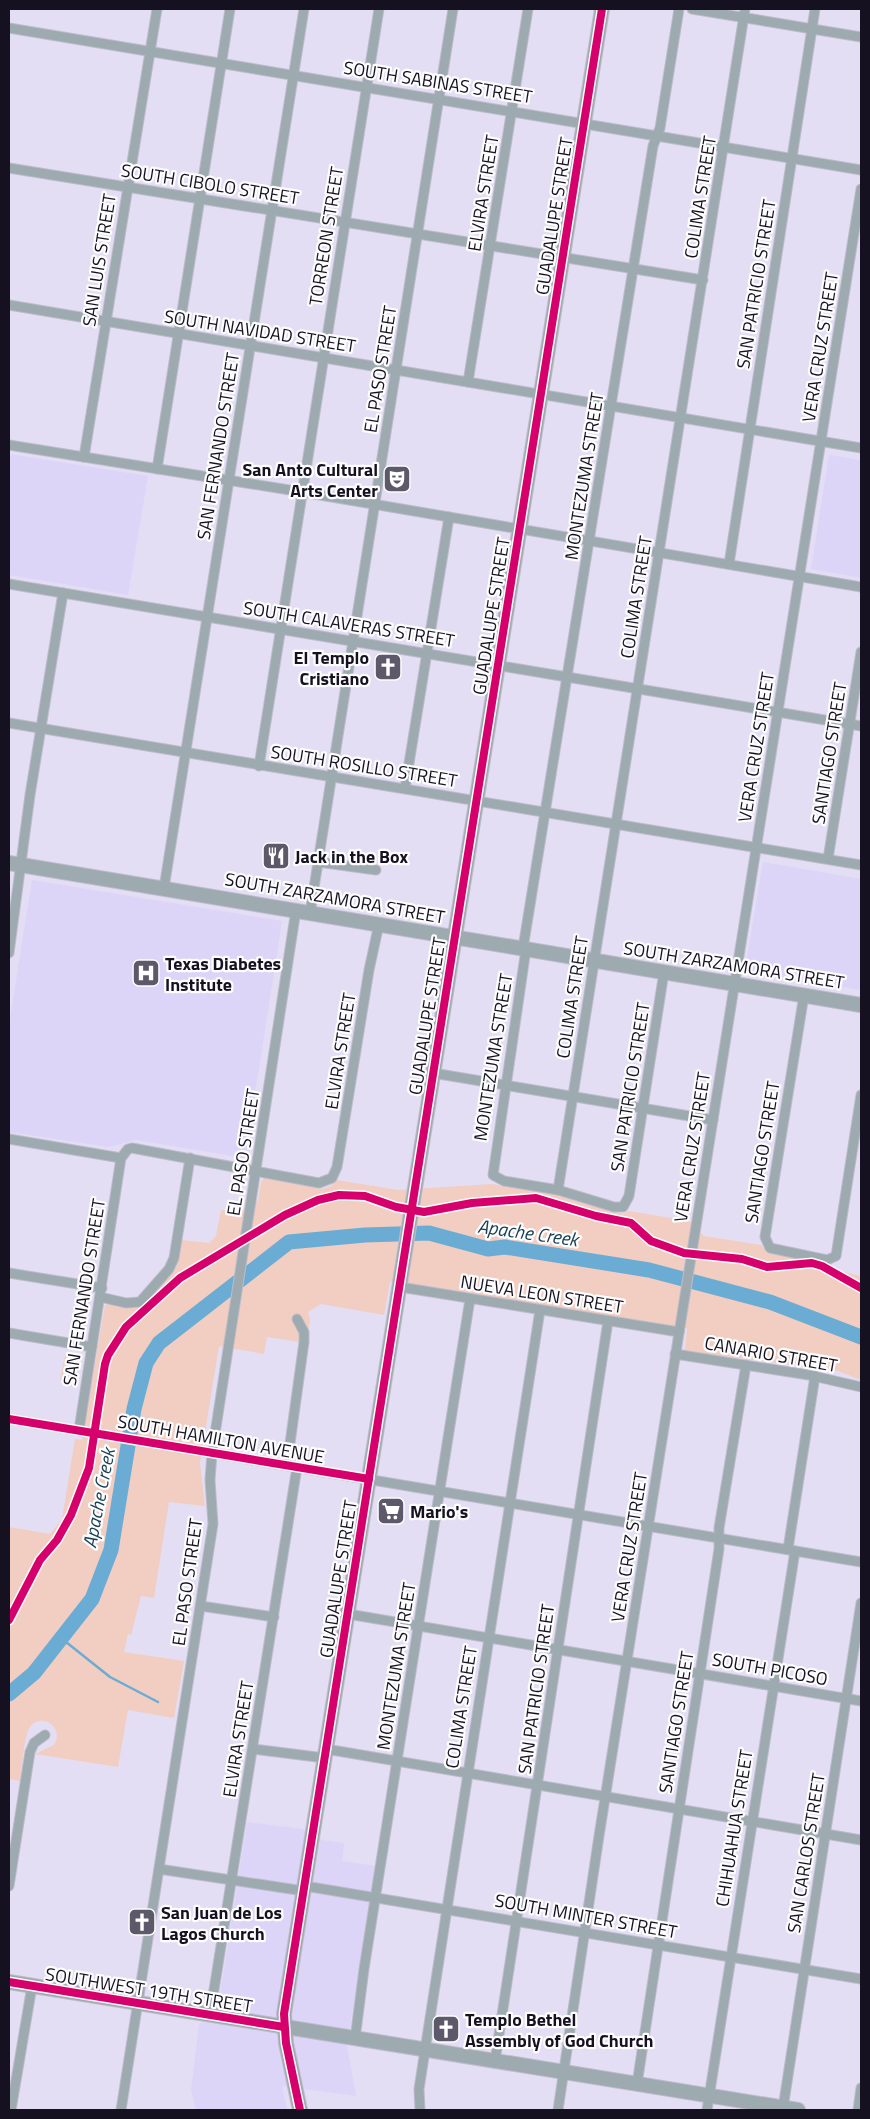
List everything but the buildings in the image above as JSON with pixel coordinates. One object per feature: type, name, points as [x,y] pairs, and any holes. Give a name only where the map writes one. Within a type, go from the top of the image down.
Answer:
[{"type":"main road","name":"GUADALUPE STREET","points":[[300,2110],[284,2028],[284,2014],[602,9]]},
{"type":"main road","name":"SOUTH ZARZAMORA STREET","points":[[16,864],[861,1005]]},
{"type":"main road","name":"SOUTHWEST 19TH STREET","points":[[9,1982],[798,2110]]},
{"type":"street","name":"SAN LUIS STREET","points":[[84,457],[157,9]]},
{"type":"street","points":[[155,468],[230,9]]},
{"type":"street","name":"SAN FERNANDO STREET","points":[[164,888],[304,9]]},
{"type":"street","name":"TORREON STREET","points":[[259,766],[379,9]]},
{"type":"street","name":"EL PASO STREET","points":[[121,2110],[213,1524],[214,1508],[210,1480],[212,1453],[231,1330],[303,911],[318,862],[453,9]]},
{"type":"street","name":"ELVIRA STREET","points":[[468,382],[528,9]]},
{"type":"street","name":"MONTEZUMA STREET","points":[[558,1190],[498,1180],[492,1171],[524,949],[611,406],[679,9]]},
{"type":"street","points":[[692,9],[745,13],[812,29],[861,37]]},
{"type":"street","name":"SAN PATRICIO STREET","points":[[730,564],[815,9]]},
{"type":"street","name":"COLIMA STREET","points":[[558,1190],[745,13]]},
{"type":"street","name":"SOUTH SABINAS STREET","points":[[9,28],[861,170]]},
{"type":"street","name":"SOUTH CIBOLO STREET","points":[[9,168],[703,280]]},
{"type":"street","name":"VERA CRUZ STREET","points":[[558,2110],[605,1796],[861,189]]},
{"type":"street","name":"SOUTH NAVIDAD STREET","points":[[9,305],[861,448]]},
{"type":"street","points":[[9,445],[155,468],[229,482],[302,492],[861,587]]},
{"type":"street","points":[[405,788],[449,517]]},
{"type":"street","name":"SOUTH CALAVERAS STREET","points":[[9,584],[861,726]]},
{"type":"street","points":[[9,953],[16,864],[42,728],[63,593]]},
{"type":"street","name":"SANTIAGO STREET","points":[[828,859],[861,652]]},
{"type":"street","name":"SOUTH ROSILLO STREET","points":[[9,723],[861,865]]},
{"type":"street","points":[[318,862],[376,870]]},
{"type":"street","name":"ELVIRA STREET","points":[[257,1171],[319,1183],[328,1181],[334,1175],[337,1167],[369,970],[379,924]]},
{"type":"street","name":"SAN PATRICIO STREET","points":[[558,1190],[614,1207],[624,1206],[629,1196],[664,972]]},
{"type":"street","name":"SANTIAGO STREET","points":[[804,995],[765,1241],[774,1250],[828,1260],[834,1259],[837,1253],[861,1096]]},
{"type":"street","points":[[433,1073],[713,1120]]},
{"type":"street","points":[[9,1139],[121,1158],[128,1149],[132,1148],[257,1171]]},
{"type":"street","name":"SAN FERNANDO STREET","points":[[79,1430],[121,1158]]},
{"type":"street","points":[[9,1273],[101,1293],[126,1303],[140,1302],[169,1268],[174,1258],[190,1158]]},
{"type":"street","name":"NUEVA LEON STREET","points":[[400,1288],[679,1332]]},
{"type":"street","name":"MONTEZUMA STREET","points":[[355,2038],[470,1299]]},
{"type":"street","name":"COLIMA STREET","points":[[420,2110],[419,2089],[445,1910],[540,1310]]},
{"type":"street","points":[[287,1465],[304,1342],[304,1332],[297,1320]]},
{"type":"street","name":"SAN PATRICIO STREET","points":[[495,2061],[608,1321]]},
{"type":"street","points":[[9,1333],[92,1347]]},
{"type":"street","name":"CANARIO STREET","points":[[675,1354],[815,1376],[861,1387]]},
{"type":"street","name":"SANTIAGO STREET","points":[[636,2084],[700,1674],[719,1538],[718,1528],[746,1366]]},
{"type":"street","name":"CHIHUAHUA STREET","points":[[707,2110],[773,1686],[815,1376]]},
{"type":"street","name":"SOUTH HAMILTON AVENUE","points":[[9,1419],[861,1562]]},
{"type":"street","name":"ELVIRA STREET","points":[[210,2015],[298,1467]]},
{"type":"street","name":"SAN CARLOS STREET","points":[[783,2108],[861,1603]]},
{"type":"street","points":[[201,1606],[274,1617]]},
{"type":"street","name":"SOUTH PICOSO","points":[[348,1614],[861,1701]]},
{"type":"street","points":[[9,1886],[30,1752],[34,1743],[45,1735]]},
{"type":"street","points":[[252,1749],[398,1761],[861,1840]]},
{"type":"street","name":"SOUTH MINTER STREET","points":[[159,1869],[376,1898],[861,1978]]},
{"type":"street","points":[[11,2110],[32,1986]]},
{"type":"street","points":[[858,2110],[861,2088]]},
{"type":"shaded area","points":[[9,454],[148,476],[128,595],[9,575]]},
{"type":"shaded area","points":[[829,455],[861,460],[861,578],[811,569]]},
{"type":"shaded area","points":[[763,862],[861,879],[861,990],[745,970]]},
{"type":"shaded area","name":"Texas Diabetes Institute","points":[[32,880],[282,921],[245,1158],[136,1140],[108,1147],[9,1132],[9,1025]]},
{"type":"shaded area","points":[[264,1178],[322,1189],[331,1186],[337,1180],[398,1190],[492,1184],[555,1195],[623,1214],[629,1211],[689,1221],[704,1236],[761,1245],[769,1253],[832,1264],[832,1269],[861,1276],[861,1380],[838,1371],[685,1351],[687,1328],[390,1282],[384,1315],[321,1304],[308,1312],[310,1319],[307,1343],[267,1337],[264,1354],[219,1346],[200,1463],[205,1506],[169,1502],[154,1598],[141,1596],[131,1635],[128,1634],[124,1652],[184,1661],[174,1718],[128,1710],[118,1767],[35,1754],[54,1745],[57,1738],[54,1727],[45,1721],[40,1721],[30,1727],[26,1737],[20,1781],[9,1779],[9,1527],[50,1534],[62,1519],[75,1439],[82,1440],[105,1305],[134,1308],[144,1304],[173,1269],[182,1240],[209,1243],[216,1236],[221,1210],[240,1212],[258,1201],[261,1182]]},
{"type":"shaded area","points":[[65,1355],[79,1357],[74,1382],[60,1380]]},
{"type":"shaded area","points":[[247,1822],[303,1829],[322,1840],[344,1843],[342,1861],[376,1866],[347,2046],[356,2096],[282,2086],[287,2110],[196,2110],[191,2090],[199,2025],[218,2008]]},
{"type":"waterway","name":"Apache Creek","points":[[9,1694],[34,1673],[92,1599],[111,1550],[134,1409],[146,1363],[159,1343],[289,1242],[365,1235],[429,1233],[488,1249],[505,1247],[649,1270],[770,1302],[861,1337]]},
{"type":"waterway","points":[[61,1638],[110,1677],[158,1702]]},
{"type":"cycle path","points":[[300,2110],[286,2043],[284,2014],[602,9]]},
{"type":"cycle path","points":[[9,1620],[40,1560],[57,1540],[71,1515],[89,1468],[105,1364],[108,1355],[126,1327],[180,1278],[285,1215],[318,1200],[339,1195],[365,1196],[396,1207],[424,1212],[472,1203],[536,1198],[596,1216],[631,1223],[651,1241],[684,1253],[742,1259],[767,1267],[812,1263],[822,1266],[861,1288]]},
{"type":"cycle path","points":[[9,1419],[369,1479]]},
{"type":"cycle path","points":[[9,1982],[284,2027]]},
{"type":"place","name":"San Anto Cultural Arts Center","points":[[397,479]]},
{"type":"place","name":"El Templo Cristiano","points":[[388,667]]},
{"type":"place","name":"Jack in the Box","points":[[276,856]]},
{"type":"place","name":"Texas Diabetes Institute","points":[[146,973]]},
{"type":"place","name":"Mario's","points":[[391,1511]]},
{"type":"place","name":"San Juan de Los Lagos Church","points":[[142,1922]]},
{"type":"place","name":"Templo Bethel Assembly of God Church","points":[[446,2029]]}]
